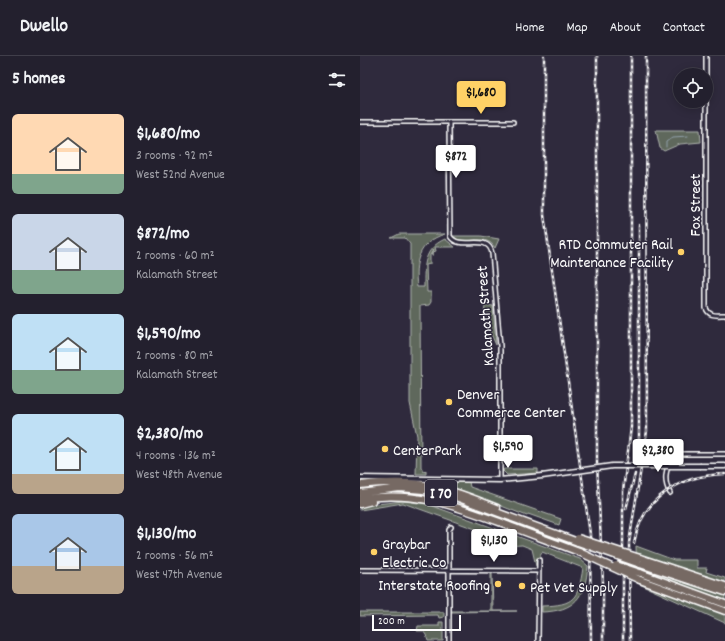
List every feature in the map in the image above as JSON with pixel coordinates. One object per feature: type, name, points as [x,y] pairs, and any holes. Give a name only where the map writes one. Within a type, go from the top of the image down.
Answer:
[{"type":"highway","points":[[360,485],[406,482],[434,485],[478,500],[518,519]]},
{"type":"highway","name":"I 70","points":[[360,493],[400,488],[428,490],[454,497],[552,532],[640,561],[725,595]]},
{"type":"highway","points":[[360,504],[408,496]]},
{"type":"highway","name":"I 70","points":[[360,499],[408,496],[427,498],[459,508],[640,576]]},
{"type":"highway","points":[[640,561],[725,586]]},
{"type":"highway","points":[[673,575],[725,592]]},
{"type":"highway","points":[[640,576],[725,604]]},
{"type":"highway","points":[[640,576],[725,610]]},
{"type":"street","points":[[706,56],[706,68]]},
{"type":"street","name":"Fox Street","points":[[706,108],[706,310],[712,315],[725,315]]},
{"type":"street","points":[[360,122],[514,122]]},
{"type":"street","name":"Kalamath Street","points":[[449,122],[450,236],[454,241],[460,243],[483,243],[490,246],[492,253],[500,346],[500,480]]},
{"type":"street","points":[[670,493],[666,483],[666,473],[673,454],[725,454]]},
{"type":"street","points":[[360,478],[500,480],[542,476],[612,466],[725,466]]},
{"type":"street","points":[[449,641],[449,530],[451,527]]},
{"type":"street","points":[[538,641],[539,560]]},
{"type":"street","points":[[360,570],[538,571]]},
{"type":"green space","points":[[656,130],[700,130],[701,142],[680,144],[664,151],[660,148]]},
{"type":"green space","points":[[399,234],[445,234],[429,242],[423,248],[417,262],[417,287],[424,287],[426,259],[432,248],[445,239],[455,247],[435,247],[436,251],[433,252],[433,255],[431,255],[434,249],[430,255],[430,264],[426,265],[427,292],[431,292],[431,302],[429,305],[420,306],[421,467],[424,472],[426,470],[426,474],[416,474],[417,436],[410,403],[410,244],[405,238],[391,238]]},
{"type":"green space","points":[[453,236],[481,236],[499,239],[495,248],[491,243],[486,241],[463,241]]},
{"type":"green space","points":[[485,305],[493,306],[496,345],[484,319]]},
{"type":"green space","points":[[504,469],[538,469],[538,473],[507,475],[503,471]]},
{"type":"green space","points":[[428,481],[469,482],[470,487],[561,519],[559,525],[528,514],[527,516],[463,491]]},
{"type":"green space","points":[[403,501],[427,504],[580,559],[588,566],[587,577],[581,594],[570,605],[563,609],[542,612],[542,606],[562,604],[573,598],[579,587],[583,568],[542,552],[536,566],[532,549],[522,545],[507,546],[506,540],[403,503],[360,510],[360,506]]},
{"type":"green space","points":[[636,546],[674,560],[697,560],[697,568],[707,568],[706,572],[725,578],[725,623],[637,583]]},
{"type":"green space","points":[[491,574],[493,611],[517,611],[452,612],[491,611]]},
{"type":"green space","points":[[360,612],[444,612],[444,617],[439,618],[438,615],[360,616]]},
{"type":"green space","points":[[439,622],[443,622],[443,641],[428,641],[423,631],[417,631],[418,626],[439,626]]},
{"type":"waterway","points":[[666,147],[666,142],[673,137],[688,136]]},
{"type":"railway","points":[[544,56],[544,215],[590,534],[591,641]]},
{"type":"railway","points":[[597,56],[597,463],[603,583],[603,641]]},
{"type":"railway","points":[[623,641],[623,491],[631,427],[631,56]]},
{"type":"railway","points":[[630,641],[629,543],[647,431],[646,56]]},
{"type":"railway","points":[[639,225],[639,457]]},
{"type":"railway","points":[[626,509],[635,474]]},
{"type":"railway","points":[[634,543],[638,527],[645,513],[655,501],[666,492],[679,484],[693,479],[709,475],[725,474]]},
{"type":"place","name":"RTD Commuter Rail Maintenance Facility","points":[[681,252]]},
{"type":"place","name":"Denver Commerce Center","points":[[449,402]]},
{"type":"place","name":"CenterPark","points":[[385,449]]},
{"type":"place","name":"Graybar Electric Co","points":[[374,552]]},
{"type":"place","name":"Interstate Roofing","points":[[498,584]]},
{"type":"place","name":"Pet Vet Supply","points":[[522,586]]}]
